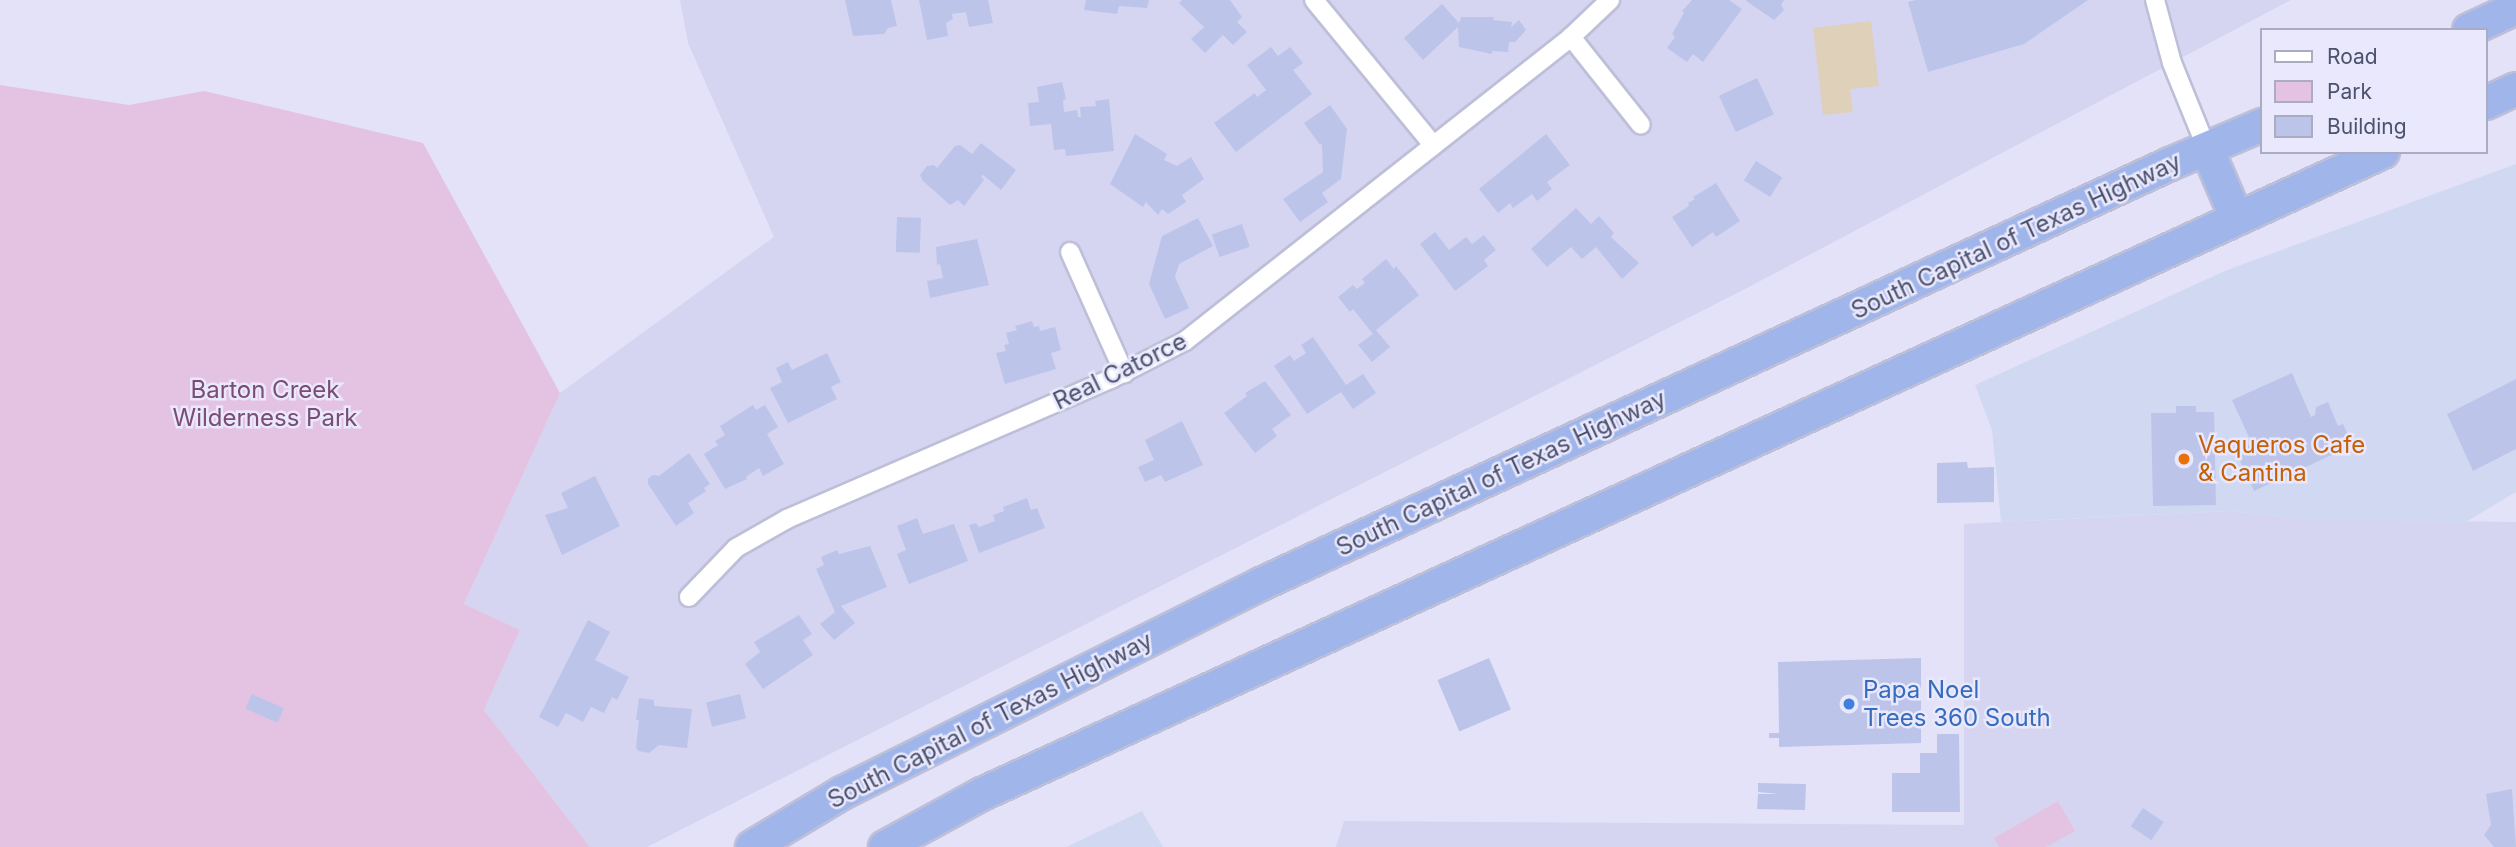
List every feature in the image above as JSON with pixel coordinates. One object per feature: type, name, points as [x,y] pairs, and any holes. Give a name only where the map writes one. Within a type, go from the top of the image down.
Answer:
[{"type":"highway","points":[[2473,28],[2516,8]]},
{"type":"highway","points":[[2488,102],[2516,89]]},
{"type":"highway","name":"South Capital of Texas Highway","points":[[752,847],[842,793],[1261,584],[2260,126]]},
{"type":"highway","points":[[2207,149],[2237,219]]},
{"type":"highway","points":[[885,847],[982,794],[2379,154]]},
{"type":"street","points":[[1314,0],[1433,145]]},
{"type":"street","name":"Real Catorce","points":[[689,597],[736,548],[787,519],[1124,373],[1185,341],[1571,37],[1610,0]]},
{"type":"street","points":[[2155,0],[2172,63],[2207,149]]},
{"type":"street","points":[[1571,37],[1641,125]]},
{"type":"street","points":[[1070,252],[1124,373]]},
{"type":"shaded area","points":[[680,0],[2291,0],[1745,289],[647,847],[590,847],[484,710],[520,630],[464,604],[560,393],[774,237],[688,43]]},
{"type":"shaded area","points":[[1871,21],[1879,86],[1850,89],[1853,112],[1823,115],[1813,28]]},
{"type":"shaded area","points":[[2516,164],[2516,492],[2464,523],[2298,519],[2231,511],[2001,522],[1992,430],[1975,385],[2227,270]]},
{"type":"shaded area","points":[[2231,511],[2298,519],[2516,522],[2516,847],[1336,847],[1344,821],[1964,825],[1964,524]]},
{"type":"shaded area","points":[[1142,811],[1163,847],[1066,847]]},
{"type":"green space","name":"Barton Creek Wilderness Park","points":[[0,85],[129,105],[204,91],[423,143],[560,393],[464,604],[520,630],[484,710],[590,847],[0,847]]},
{"type":"green space","points":[[2058,801],[2075,831],[2046,847],[1999,847],[1994,838]]},
{"type":"building","points":[[845,0],[891,0],[897,26],[888,28],[884,34],[853,36]]},
{"type":"building","points":[[919,0],[988,0],[993,23],[969,27],[966,12],[952,14],[953,19],[946,23],[948,36],[927,40]]},
{"type":"building","points":[[1086,0],[1149,0],[1147,8],[1119,6],[1117,14],[1084,10]]},
{"type":"building","points":[[1182,0],[1230,0],[1242,17],[1237,22],[1247,32],[1233,45],[1223,35],[1205,53],[1191,39],[1204,27],[1179,3]]},
{"type":"building","points":[[1692,0],[1729,0],[1742,9],[1703,62],[1693,54],[1687,62],[1667,48],[1675,37],[1672,34],[1684,13],[1682,11]]},
{"type":"building","points":[[1745,0],[1784,0],[1781,5],[1784,10],[1774,20]]},
{"type":"building","points":[[2088,0],[2024,44],[1928,72],[1908,2]]},
{"type":"building","points":[[1442,4],[1459,23],[1461,17],[1494,17],[1493,20],[1512,22],[1511,27],[1519,20],[1526,30],[1515,42],[1509,42],[1508,52],[1492,51],[1492,54],[1459,47],[1458,27],[1423,60],[1404,38]]},
{"type":"building","points":[[1271,47],[1278,56],[1290,47],[1303,63],[1293,70],[1312,94],[1236,152],[1214,123],[1255,93],[1257,97],[1266,90],[1247,65]]},
{"type":"building","points":[[1757,78],[1774,114],[1736,132],[1719,96]]},
{"type":"building","points":[[1062,82],[1066,99],[1063,100],[1064,112],[1077,110],[1078,117],[1081,117],[1080,107],[1096,106],[1095,101],[1109,99],[1114,151],[1066,156],[1065,149],[1054,150],[1051,124],[1030,126],[1028,103],[1039,102],[1037,87]]},
{"type":"building","points":[[1330,105],[1347,129],[1341,179],[1322,193],[1328,202],[1300,222],[1283,199],[1323,172],[1322,143],[1320,145],[1304,123]]},
{"type":"building","points":[[1135,134],[1167,154],[1164,160],[1177,166],[1191,157],[1204,179],[1182,195],[1186,202],[1168,214],[1162,209],[1158,215],[1146,202],[1143,207],[1110,184]]},
{"type":"building","points":[[1546,134],[1570,165],[1547,182],[1552,189],[1537,201],[1532,194],[1513,208],[1510,203],[1498,213],[1479,189]]},
{"type":"building","points":[[981,143],[1016,170],[1001,190],[983,175],[981,177],[984,180],[964,206],[958,200],[950,205],[923,181],[920,175],[927,166],[934,165],[937,168],[955,146],[960,145],[972,154]]},
{"type":"building","points":[[1756,161],[1782,177],[1770,197],[1744,181]]},
{"type":"building","points":[[1716,183],[1740,221],[1716,237],[1713,232],[1692,247],[1672,217],[1689,206],[1688,203],[1695,199],[1693,197]]},
{"type":"building","points":[[1576,208],[1591,224],[1599,216],[1614,233],[1611,237],[1639,263],[1622,279],[1596,247],[1582,259],[1571,247],[1547,267],[1531,249]]},
{"type":"building","points":[[897,217],[921,218],[920,253],[896,252]]},
{"type":"building","points":[[1198,218],[1213,246],[1179,264],[1175,277],[1189,308],[1165,319],[1149,284],[1162,236]]},
{"type":"building","points":[[1242,224],[1250,247],[1220,257],[1212,234]]},
{"type":"building","points":[[1435,232],[1449,250],[1466,237],[1472,244],[1484,235],[1496,250],[1484,260],[1488,266],[1455,291],[1420,244]]},
{"type":"building","points":[[977,239],[989,285],[930,298],[927,281],[943,278],[940,264],[937,265],[936,247]]},
{"type":"building","points":[[1386,259],[1394,269],[1396,266],[1419,295],[1376,330],[1390,347],[1372,362],[1358,345],[1373,334],[1353,309],[1350,312],[1338,297],[1353,285],[1357,289],[1365,283],[1362,279]]},
{"type":"building","points":[[1032,321],[1034,327],[1039,326],[1040,331],[1055,327],[1061,350],[1051,353],[1056,369],[1005,384],[996,353],[1006,351],[1004,345],[1009,344],[1006,333],[1017,330],[1015,326]]},
{"type":"building","points":[[1313,337],[1346,385],[1363,374],[1376,393],[1353,409],[1341,392],[1307,414],[1274,366],[1290,355],[1294,361],[1306,353],[1301,345]]},
{"type":"building","points":[[827,353],[841,382],[831,387],[837,399],[788,423],[770,388],[782,382],[776,368],[788,362],[792,370]]},
{"type":"building","points":[[2292,373],[2311,417],[2315,415],[2316,407],[2328,402],[2338,426],[2343,424],[2353,445],[2254,491],[2235,450],[2252,444],[2232,400]]},
{"type":"building","points":[[2516,379],[2516,449],[2473,471],[2447,414]]},
{"type":"building","points":[[1265,381],[1291,415],[1272,429],[1277,436],[1255,453],[1224,413],[1247,396],[1245,393]]},
{"type":"building","points":[[753,405],[756,410],[765,405],[778,427],[767,434],[784,464],[763,476],[759,468],[746,477],[747,479],[725,489],[704,454],[718,445],[715,441],[725,435],[720,426]]},
{"type":"building","name":"Vaqueros Cafe & Cantina","points":[[2176,406],[2196,406],[2196,412],[2214,412],[2216,505],[2153,506],[2151,413],[2176,413]]},
{"type":"building","points":[[1182,421],[1203,465],[1165,482],[1161,475],[1145,482],[1138,467],[1154,460],[1145,440]]},
{"type":"building","points":[[689,453],[710,484],[704,488],[706,491],[688,503],[694,513],[676,526],[648,484],[648,479],[653,475],[659,476]]},
{"type":"building","points":[[1967,462],[1968,468],[1994,467],[1994,502],[1937,503],[1937,463]]},
{"type":"building","points":[[595,476],[620,526],[562,555],[545,515],[568,508],[561,493]]},
{"type":"building","points":[[1027,498],[1031,510],[1037,508],[1045,528],[979,553],[969,525],[976,523],[979,527],[995,521],[993,515],[1004,511],[1003,507]]},
{"type":"building","points":[[917,518],[923,534],[954,524],[968,561],[909,584],[897,554],[906,550],[897,526]]},
{"type":"building","points":[[870,546],[887,587],[841,606],[855,623],[834,640],[820,624],[835,612],[816,569],[824,565],[821,557],[837,550],[839,554]]},
{"type":"building","points":[[799,615],[812,634],[803,640],[813,655],[763,689],[745,664],[760,652],[754,642]]},
{"type":"building","points":[[588,620],[610,632],[595,660],[629,677],[617,700],[612,697],[604,713],[591,707],[583,722],[566,713],[558,727],[539,717]]},
{"type":"building","points":[[1489,658],[1511,710],[1459,731],[1437,680]]},
{"type":"building","name":"Papa Noel Trees 360 South","points":[[1921,658],[1921,743],[1779,747],[1779,738],[1769,738],[1769,733],[1779,733],[1778,662]]},
{"type":"building","points":[[252,694],[284,708],[277,723],[245,709]]},
{"type":"building","points":[[740,694],[746,718],[712,727],[706,702]]},
{"type":"building","points":[[639,698],[654,700],[654,706],[692,709],[687,748],[659,745],[649,753],[638,751],[636,747],[639,720],[636,720]]},
{"type":"building","points":[[1937,734],[1959,734],[1960,812],[1892,812],[1892,773],[1920,773],[1920,753],[1937,753]]},
{"type":"building","points":[[1758,783],[1806,784],[1805,810],[1757,809],[1758,794],[1779,794],[1758,792]]},
{"type":"building","points":[[2512,789],[2516,847],[2494,847],[2484,835],[2491,825],[2486,794]]},
{"type":"building","points":[[2143,808],[2164,822],[2151,840],[2131,826]]},
{"type":"place","name":"Vaqueros Cafe & Cantina","points":[[2184,459]]},
{"type":"place","name":"Papa Noel Trees 360 South","points":[[1849,704]]}]
